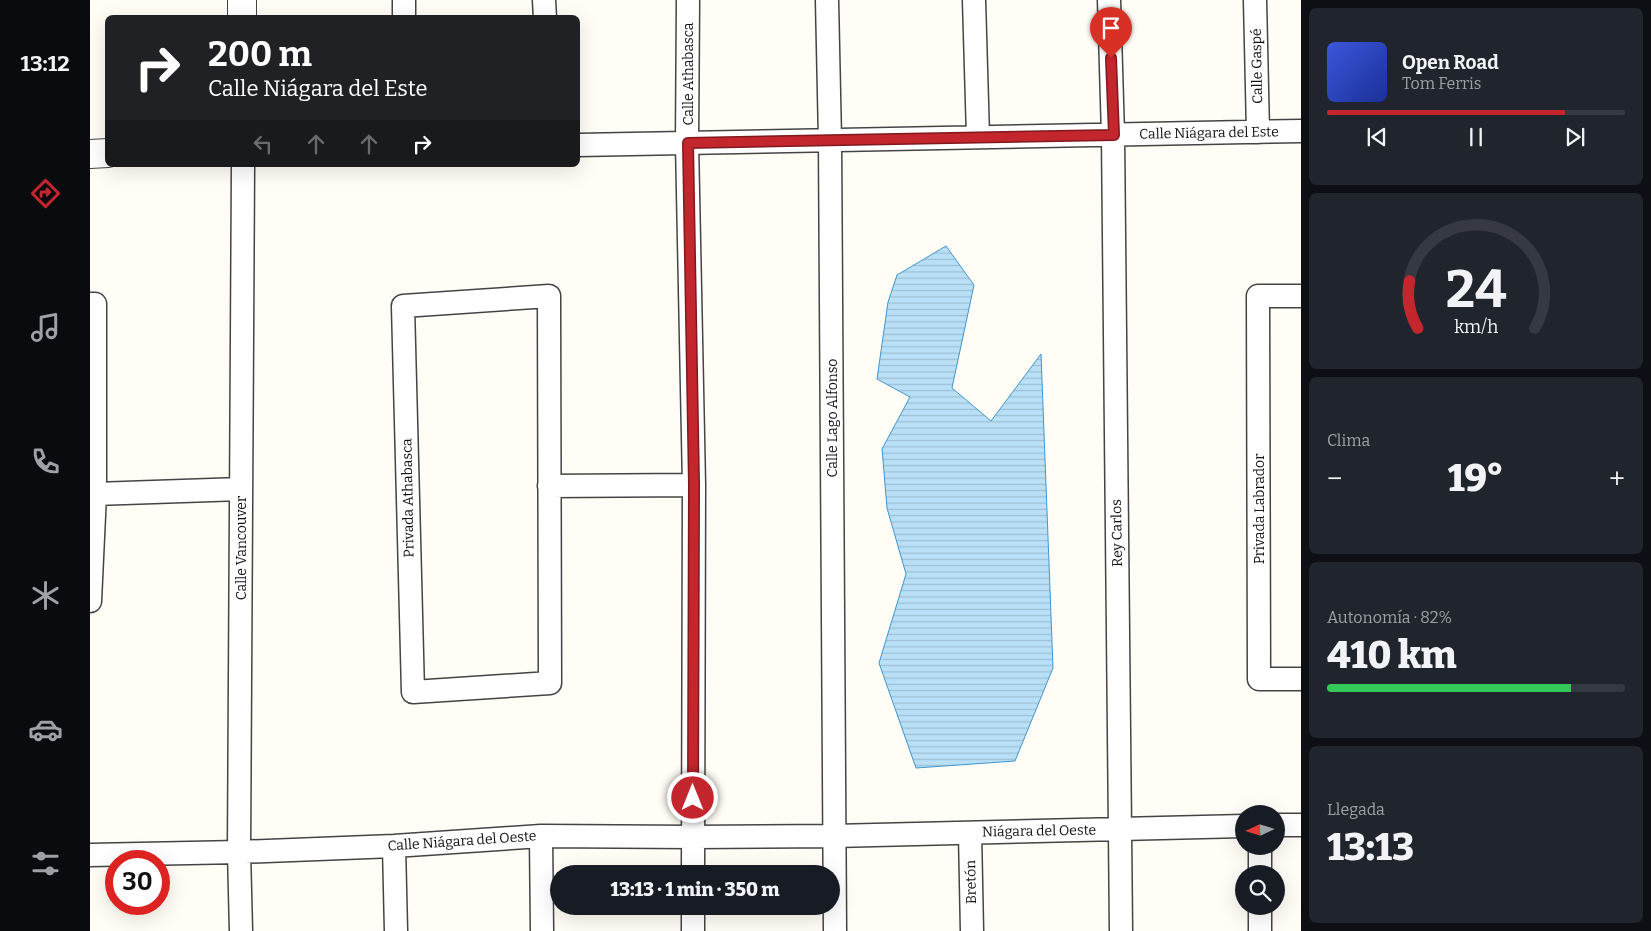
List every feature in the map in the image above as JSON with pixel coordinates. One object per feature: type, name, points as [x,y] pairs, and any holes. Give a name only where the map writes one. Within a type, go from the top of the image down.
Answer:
[{"type":"street","points":[[242,0],[242,15]]},
{"type":"street","points":[[404,0],[404,15]]},
{"type":"street","points":[[544,0],[545,15]]},
{"type":"street","name":"Calle Athabasca","points":[[688,0],[688,143],[694,485],[693,865]]},
{"type":"street","name":"Calle Lago Alfonso","points":[[827,0],[830,140],[835,931]]},
{"type":"street","points":[[974,0],[978,137]]},
{"type":"street","name":"Rey Carlos","points":[[1109,0],[1114,135],[1121,931]]},
{"type":"street","name":"Calle Gaspé","points":[[1255,0],[1258,132]]},
{"type":"street","name":"Calle Niágara del Este","points":[[580,145],[1301,131]]},
{"type":"street","points":[[90,154],[105,154]]},
{"type":"street","name":"Calle Vancouver","points":[[240,931],[243,167]]},
{"type":"street","name":"Privada Athabasca","points":[[549,296],[550,486],[550,683],[413,692],[403,306],[549,296]]},
{"type":"street","name":"Privada Labrador","points":[[1301,296],[1258,296],[1259,679],[1301,679]]},
{"type":"street","points":[[90,304],[95,304],[95,494],[90,600]]},
{"type":"street","points":[[550,486],[694,485]]},
{"type":"street","points":[[95,494],[241,489]]},
{"type":"street","points":[[1285,825],[1301,825]]},
{"type":"street","name":"Niágara del Oeste","points":[[834,836],[1235,826]]},
{"type":"street","name":"Bretón","points":[[970,833],[972,931]]},
{"type":"street","points":[[541,836],[542,931]]},
{"type":"street","name":"Calle Niágara del Oeste","points":[[90,855],[394,846],[541,836],[834,836]]},
{"type":"street","points":[[394,846],[396,931]]},
{"type":"street","points":[[693,915],[693,931]]},
{"type":"street","points":[[1260,915],[1260,931]]},
{"type":"water","points":[[946,246],[974,285],[952,388],[991,421],[1041,354],[1053,668],[1015,761],[916,768],[879,663],[906,574],[887,508],[882,449],[910,397],[877,379],[888,302],[897,275]]},
{"type":"route","points":[[693,798],[694,485],[688,143],[1114,135],[1111,58]]}]
